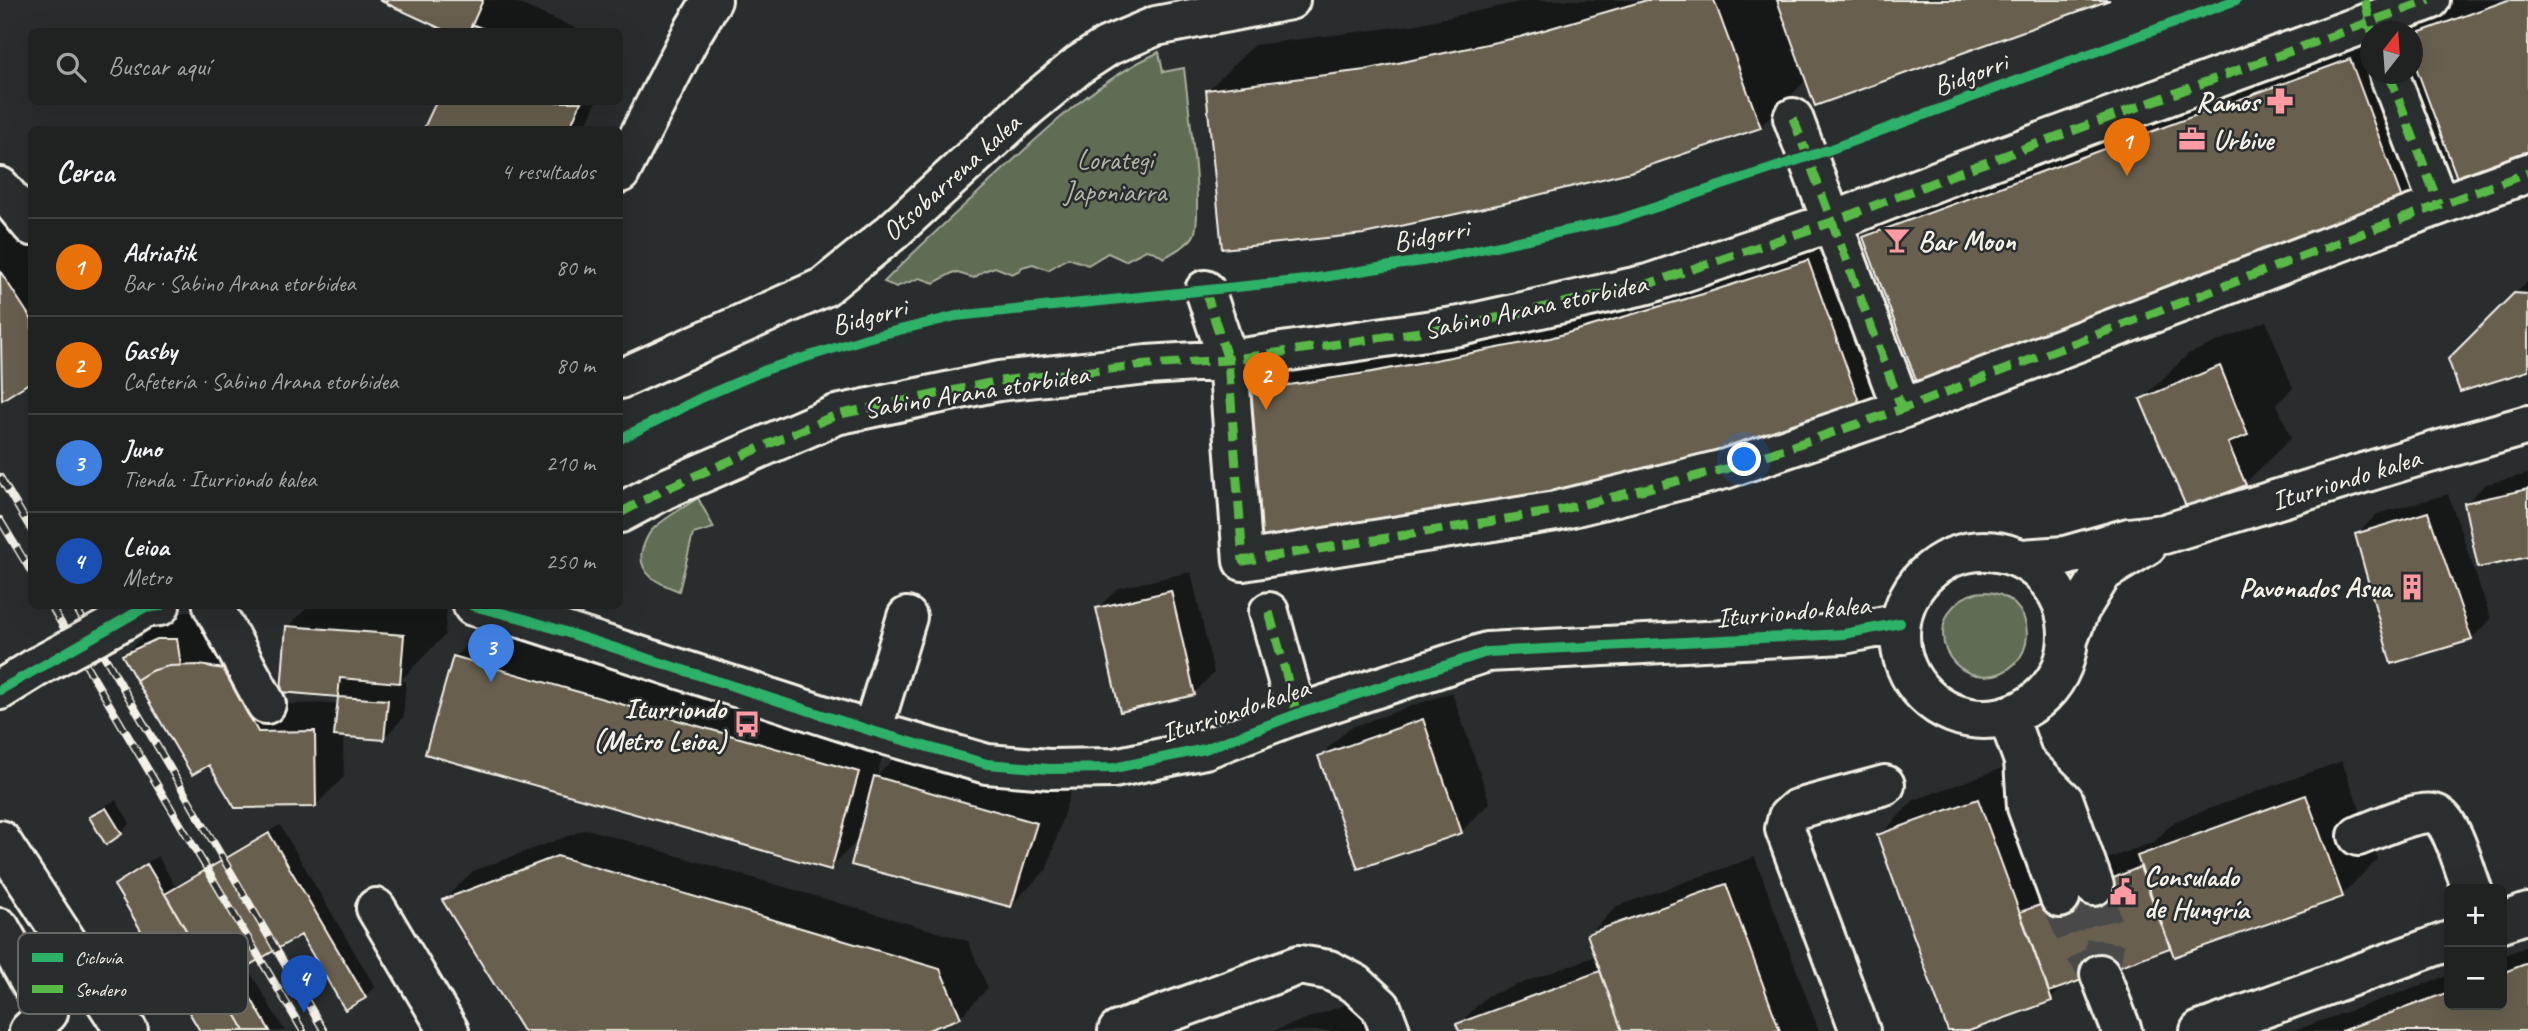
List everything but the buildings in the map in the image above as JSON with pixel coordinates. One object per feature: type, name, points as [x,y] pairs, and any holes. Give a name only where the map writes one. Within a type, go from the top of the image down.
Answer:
[{"type":"street","points":[[623,167],[692,33],[712,0]]},
{"type":"street","name":"Otsobarrena kalea","points":[[623,378],[824,287],[892,232],[1028,107],[1079,65],[1108,46],[1156,26],[1290,0]]},
{"type":"street","name":"Sabino Arana etorbidea","points":[[623,511],[665,489],[836,415],[999,381],[1147,365],[1228,360],[1460,326],[1648,284],[1832,222],[2369,18],[2430,0]]},
{"type":"street","points":[[2393,84],[2440,205]]},
{"type":"street","points":[[1793,118],[1902,409]]},
{"type":"street","points":[[1205,290],[1228,360],[1243,561],[1556,511],[1725,469],[1902,409],[2528,173]]},
{"type":"street","points":[[0,187],[28,221]]},
{"type":"street","name":"Iturriondo kalea","points":[[2022,559],[2065,555],[2129,538],[2164,534],[2528,425]]},
{"type":"street","name":"Iturriondo kalea","points":[[2069,637],[2066,613],[2057,591],[2041,573],[2022,559],[1996,551],[1970,551],[1944,560],[1923,576],[1908,597],[1900,623],[1901,651],[1910,677],[1928,699],[1952,714],[1980,719],[2008,717],[2032,705],[2052,687],[2065,663],[2069,637],[2079,611],[2103,572],[2164,534]]},
{"type":"street","points":[[215,609],[265,704]]},
{"type":"street","name":"Iturriondo kalea","points":[[491,609],[872,731],[987,764],[1049,769],[1114,768],[1205,748],[1297,714],[1487,652],[1844,634],[1900,623]]},
{"type":"street","points":[[0,690],[37,667],[144,610]]},
{"type":"street","points":[[1269,612],[1297,714]]},
{"type":"street","points":[[872,731],[907,617]]},
{"type":"street","points":[[2008,717],[2024,761],[2027,807],[2077,892]]},
{"type":"street","points":[[1860,1031],[1785,829],[1788,817],[1797,809],[1885,785]]},
{"type":"street","points":[[2358,836],[2422,813],[2436,815],[2447,825],[2470,884]]},
{"type":"street","points":[[0,839],[61,933]]},
{"type":"street","points":[[376,908],[449,1031]]},
{"type":"street","points":[[2507,920],[2528,912]]},
{"type":"street","points":[[0,929],[18,960]]},
{"type":"street","points":[[2200,1031],[2444,943]]},
{"type":"street","points":[[1118,1031],[1299,965],[1329,970],[1356,984],[1381,1007],[1390,1031]]},
{"type":"street","points":[[2100,974],[2122,1031]]},
{"type":"street","points":[[29,1031],[47,1014]]},
{"type":"green space","name":"Lorategi Japoniarra","points":[[1159,52],[1163,72],[1184,68],[1197,204],[1197,223],[1194,235],[1188,242],[1164,258],[1146,250],[1125,261],[1108,253],[1088,265],[1068,258],[1048,270],[1033,264],[1012,274],[995,267],[974,278],[954,272],[934,283],[920,278],[896,287],[884,282],[1071,109],[1113,78]]},
{"type":"green space","points":[[698,498],[714,528],[693,534],[679,591],[658,582],[646,572],[641,559],[642,550],[652,530]]},
{"type":"green space","points":[[1985,592],[2001,595],[2015,604],[2024,618],[2027,634],[2024,650],[2015,664],[2001,673],[1985,676],[1969,673],[1955,664],[1946,650],[1943,634],[1946,618],[1955,604],[1969,595]]},
{"type":"tunnel","points":[[2094,886],[2106,937],[2100,974]]},
{"type":"tunnel","points":[[2060,898],[2079,943],[2100,974]]},
{"type":"railway","points":[[0,477],[28,524]]},
{"type":"railway","points":[[0,520],[28,566]]},
{"type":"railway","points":[[53,609],[245,933]]},
{"type":"railway","points":[[77,609],[324,1031]]},
{"type":"railway","points":[[248,938],[303,1031]]},
{"type":"marked path","points":[[2365,0],[2370,21]]},
{"type":"marked path","points":[[623,511],[665,489],[836,415],[999,381],[1147,365],[1228,360],[1460,326],[1648,284],[1832,222],[1960,172],[2430,0]]},
{"type":"marked path","points":[[2393,84],[2439,205]]},
{"type":"marked path","points":[[1793,118],[1902,409]]},
{"type":"marked path","points":[[1205,290],[1228,360],[1243,561],[1556,511],[1725,469],[1899,410],[2528,173]]},
{"type":"marked path","points":[[1269,612],[1297,714]]},
{"type":"cycle path","name":"Bidgorri","points":[[623,437],[705,396],[768,369],[867,338],[956,316],[1305,280],[1434,259],[1617,220],[1831,149],[2236,0]]},
{"type":"cycle path","points":[[0,690],[142,609]]},
{"type":"cycle path","points":[[485,609],[525,619],[872,731],[987,764],[1049,769],[1114,768],[1205,749],[1297,714],[1487,652],[1844,634],[1900,623]]},
{"type":"place","name":"Ramos","points":[[2280,101]]},
{"type":"place","name":"Urbive","points":[[2192,139]]},
{"type":"place","name":"Adriatik","points":[[2127,176]]},
{"type":"place","name":"Bar Moon","points":[[1897,240]]},
{"type":"place","name":"Gasby","points":[[1266,410]]},
{"type":"place","name":"Pavonados Asua","points":[[2412,587]]},
{"type":"place","name":"Juno","points":[[491,682]]},
{"type":"place","name":"Iturriondo (Metro Leioa)","points":[[747,724]]},
{"type":"place","name":"Consulado de Hungría","points":[[2123,892]]},
{"type":"place","name":"Leioa","points":[[304,1013]]}]
